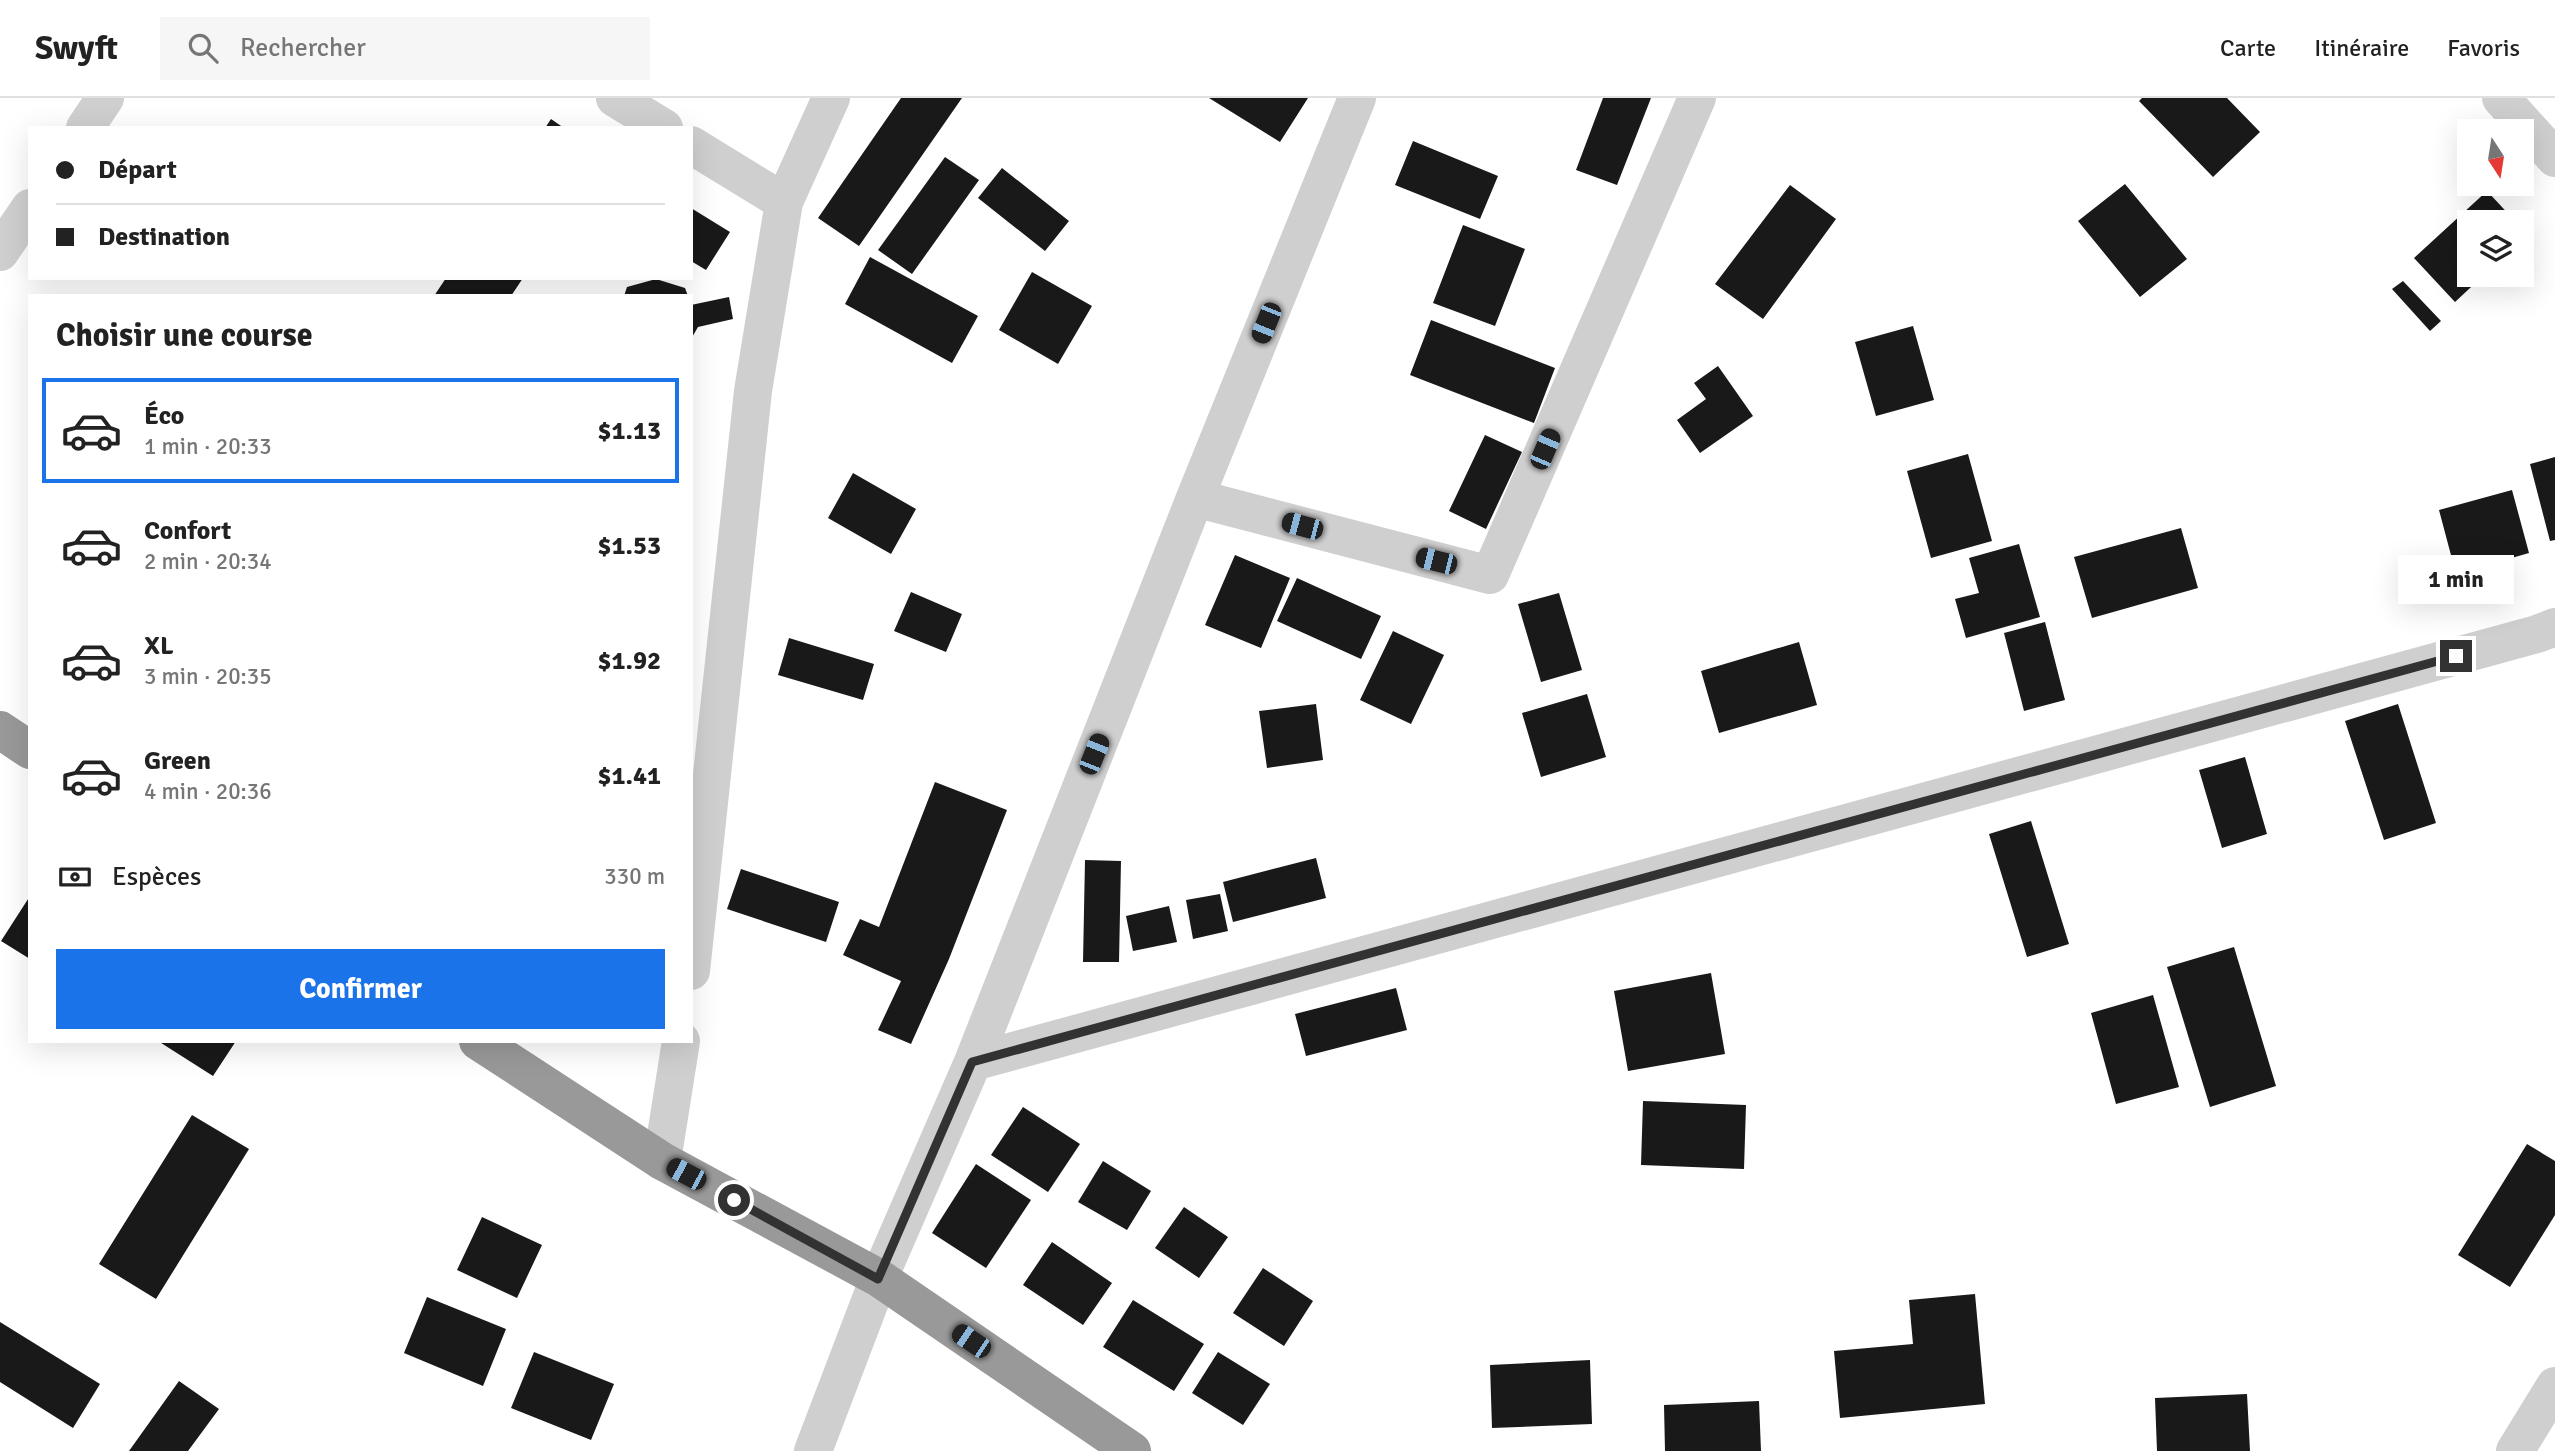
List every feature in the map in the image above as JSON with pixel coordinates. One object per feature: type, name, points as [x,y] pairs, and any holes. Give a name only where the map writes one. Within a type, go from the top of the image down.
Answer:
[{"type":"highway","points":[[0,730],[28,749]]},
{"type":"highway","points":[[481,1043],[662,1161],[878,1279],[1132,1451]]},
{"type":"street","points":[[86,126],[106,98]]},
{"type":"street","points":[[615,98],[661,126]]},
{"type":"street","points":[[693,952],[753,391],[784,202],[831,98]]},
{"type":"street","points":[[813,1451],[878,1279],[972,1062],[1357,98]]},
{"type":"street","points":[[1195,498],[1490,575],[1697,98]]},
{"type":"street","points":[[2501,98],[2555,158]]},
{"type":"street","points":[[693,146],[784,202]]},
{"type":"street","points":[[0,252],[28,211]]},
{"type":"street","points":[[972,1062],[2537,634],[2555,626]]},
{"type":"street","points":[[662,1161],[681,1043]]},
{"type":"street","points":[[2515,1451],[2555,1386]]},
{"type":"building","points":[[901,98],[962,98],[859,246],[818,218]]},
{"type":"building","points":[[1209,98],[1308,98],[1280,142]]},
{"type":"building","points":[[1603,98],[1651,98],[1617,185],[1576,170]]},
{"type":"building","points":[[2142,98],[2227,98],[2260,132],[2213,177],[2139,101]]},
{"type":"building","points":[[551,119],[561,126],[546,126]]},
{"type":"building","points":[[1413,141],[1498,176],[1480,219],[1395,185]]},
{"type":"building","points":[[945,157],[979,180],[912,274],[878,250]]},
{"type":"building","points":[[1002,168],[1069,221],[1045,251],[978,198]]},
{"type":"building","points":[[2125,184],[2187,259],[2140,297],[2078,221]]},
{"type":"building","points":[[1790,185],[1836,219],[1763,319],[1715,284]]},
{"type":"building","points":[[2482,196],[2492,196],[2505,210],[2466,210]]},
{"type":"building","points":[[693,209],[730,232],[706,270],[693,262]]},
{"type":"building","points":[[2457,219],[2457,287],[2471,287],[2455,302],[2414,258]]},
{"type":"building","points":[[1463,225],[1525,249],[1495,326],[1433,303]]},
{"type":"building","points":[[870,257],[978,316],[952,363],[845,304]]},
{"type":"building","points":[[1032,272],[1092,306],[1058,364],[999,330]]},
{"type":"building","points":[[445,280],[522,280],[512,294],[435,294]]},
{"type":"building","points":[[659,280],[685,288],[687,294],[625,294],[627,287]]},
{"type":"building","points":[[2403,281],[2441,321],[2430,331],[2392,289]]},
{"type":"building","points":[[729,297],[733,319],[698,327],[693,336],[693,305]]},
{"type":"building","points":[[1431,320],[1555,368],[1534,423],[1410,375]]},
{"type":"building","points":[[1913,326],[1934,400],[1876,416],[1855,342]]},
{"type":"building","points":[[1718,366],[1753,416],[1700,453],[1677,420],[1706,399],[1694,383]]},
{"type":"building","points":[[1485,435],[1522,452],[1486,529],[1449,511]]},
{"type":"building","points":[[1968,454],[1992,541],[1931,558],[1907,471]]},
{"type":"building","points":[[2555,457],[2555,540],[2550,541],[2530,464]]},
{"type":"building","points":[[853,473],[916,509],[891,554],[828,518]]},
{"type":"building","points":[[2512,490],[2529,553],[2456,574],[2439,510]]},
{"type":"building","points":[[2181,528],[2198,588],[2092,618],[2074,557]]},
{"type":"building","points":[[2019,544],[2040,617],[1966,638],[1955,599],[1979,593],[1969,558]]},
{"type":"building","points":[[1235,555],[1290,578],[1261,648],[1205,625]]},
{"type":"building","points":[[1297,578],[1381,616],[1361,659],[1277,621]]},
{"type":"building","points":[[911,592],[962,614],[946,652],[894,631]]},
{"type":"building","points":[[1559,593],[1582,670],[1541,682],[1518,604]]},
{"type":"building","points":[[2045,622],[2065,700],[2024,711],[2004,633]]},
{"type":"building","points":[[1393,631],[1444,655],[1411,724],[1360,700]]},
{"type":"building","points":[[789,638],[874,664],[863,700],[778,675]]},
{"type":"building","points":[[1799,642],[1817,705],[1719,733],[1701,671]]},
{"type":"building","points":[[1587,694],[1606,757],[1541,777],[1522,713]]},
{"type":"building","points":[[1316,704],[1323,760],[1267,768],[1259,711]]},
{"type":"building","points":[[2398,704],[2436,823],[2384,840],[2345,721]]},
{"type":"building","points":[[2245,757],[2267,834],[2222,848],[2199,770]]},
{"type":"building","points":[[935,782],[1007,810],[949,959],[911,1044],[878,1030],[901,981],[843,955],[860,919],[879,927]]},
{"type":"building","points":[[2031,821],[2069,944],[2027,957],[1989,834]]},
{"type":"building","points":[[1316,858],[1326,898],[1233,922],[1223,882]]},
{"type":"building","points":[[1085,860],[1121,861],[1119,962],[1083,962]]},
{"type":"building","points":[[741,869],[839,902],[826,942],[727,909]]},
{"type":"building","points":[[1220,894],[1228,931],[1193,939],[1186,900]]},
{"type":"building","points":[[28,899],[28,958],[1,941]]},
{"type":"building","points":[[1169,906],[1177,942],[1133,951],[1126,916]]},
{"type":"building","points":[[2234,947],[2276,1086],[2210,1107],[2167,967]]},
{"type":"building","points":[[1711,973],[1725,1054],[1628,1071],[1614,991]]},
{"type":"building","points":[[1396,988],[1407,1030],[1306,1056],[1295,1014]]},
{"type":"building","points":[[2153,995],[2179,1087],[2116,1104],[2091,1013]]},
{"type":"building","points":[[161,1043],[235,1043],[213,1076]]},
{"type":"building","points":[[1643,1101],[1746,1105],[1744,1169],[1641,1165]]},
{"type":"building","points":[[1023,1107],[1080,1144],[1048,1192],[991,1155]]},
{"type":"building","points":[[192,1115],[249,1149],[156,1299],[99,1264]]},
{"type":"building","points":[[2527,1144],[2555,1161],[2555,1215],[2510,1287],[2458,1255]]},
{"type":"building","points":[[1103,1161],[1151,1191],[1127,1230],[1078,1202]]},
{"type":"building","points":[[976,1164],[1031,1200],[986,1268],[932,1233]]},
{"type":"building","points":[[1184,1207],[1228,1237],[1199,1278],[1155,1248]]},
{"type":"building","points":[[482,1217],[542,1245],[517,1298],[457,1270]]},
{"type":"building","points":[[1052,1242],[1112,1283],[1083,1325],[1023,1285]]},
{"type":"building","points":[[1263,1268],[1313,1301],[1284,1346],[1233,1313]]},
{"type":"building","points":[[1975,1294],[1985,1404],[1840,1418],[1834,1351],[1913,1344],[1909,1300]]},
{"type":"building","points":[[427,1297],[506,1329],[483,1386],[404,1353]]},
{"type":"building","points":[[1133,1300],[1204,1344],[1174,1391],[1103,1347]]},
{"type":"building","points":[[0,1322],[100,1384],[73,1428],[0,1382]]},
{"type":"building","points":[[534,1352],[614,1384],[591,1440],[511,1408]]},
{"type":"building","points":[[1218,1352],[1270,1384],[1243,1425],[1192,1393]]},
{"type":"building","points":[[1590,1360],[1592,1424],[1492,1428],[1490,1365]]},
{"type":"building","points":[[179,1381],[219,1409],[188,1451],[129,1451]]},
{"type":"building","points":[[2247,1394],[2250,1451],[2157,1451],[2155,1398]]},
{"type":"building","points":[[1759,1401],[1761,1451],[1665,1451],[1664,1405]]},
{"type":"route","points":[[734,1200],[878,1279],[972,1062],[2456,656]]}]
